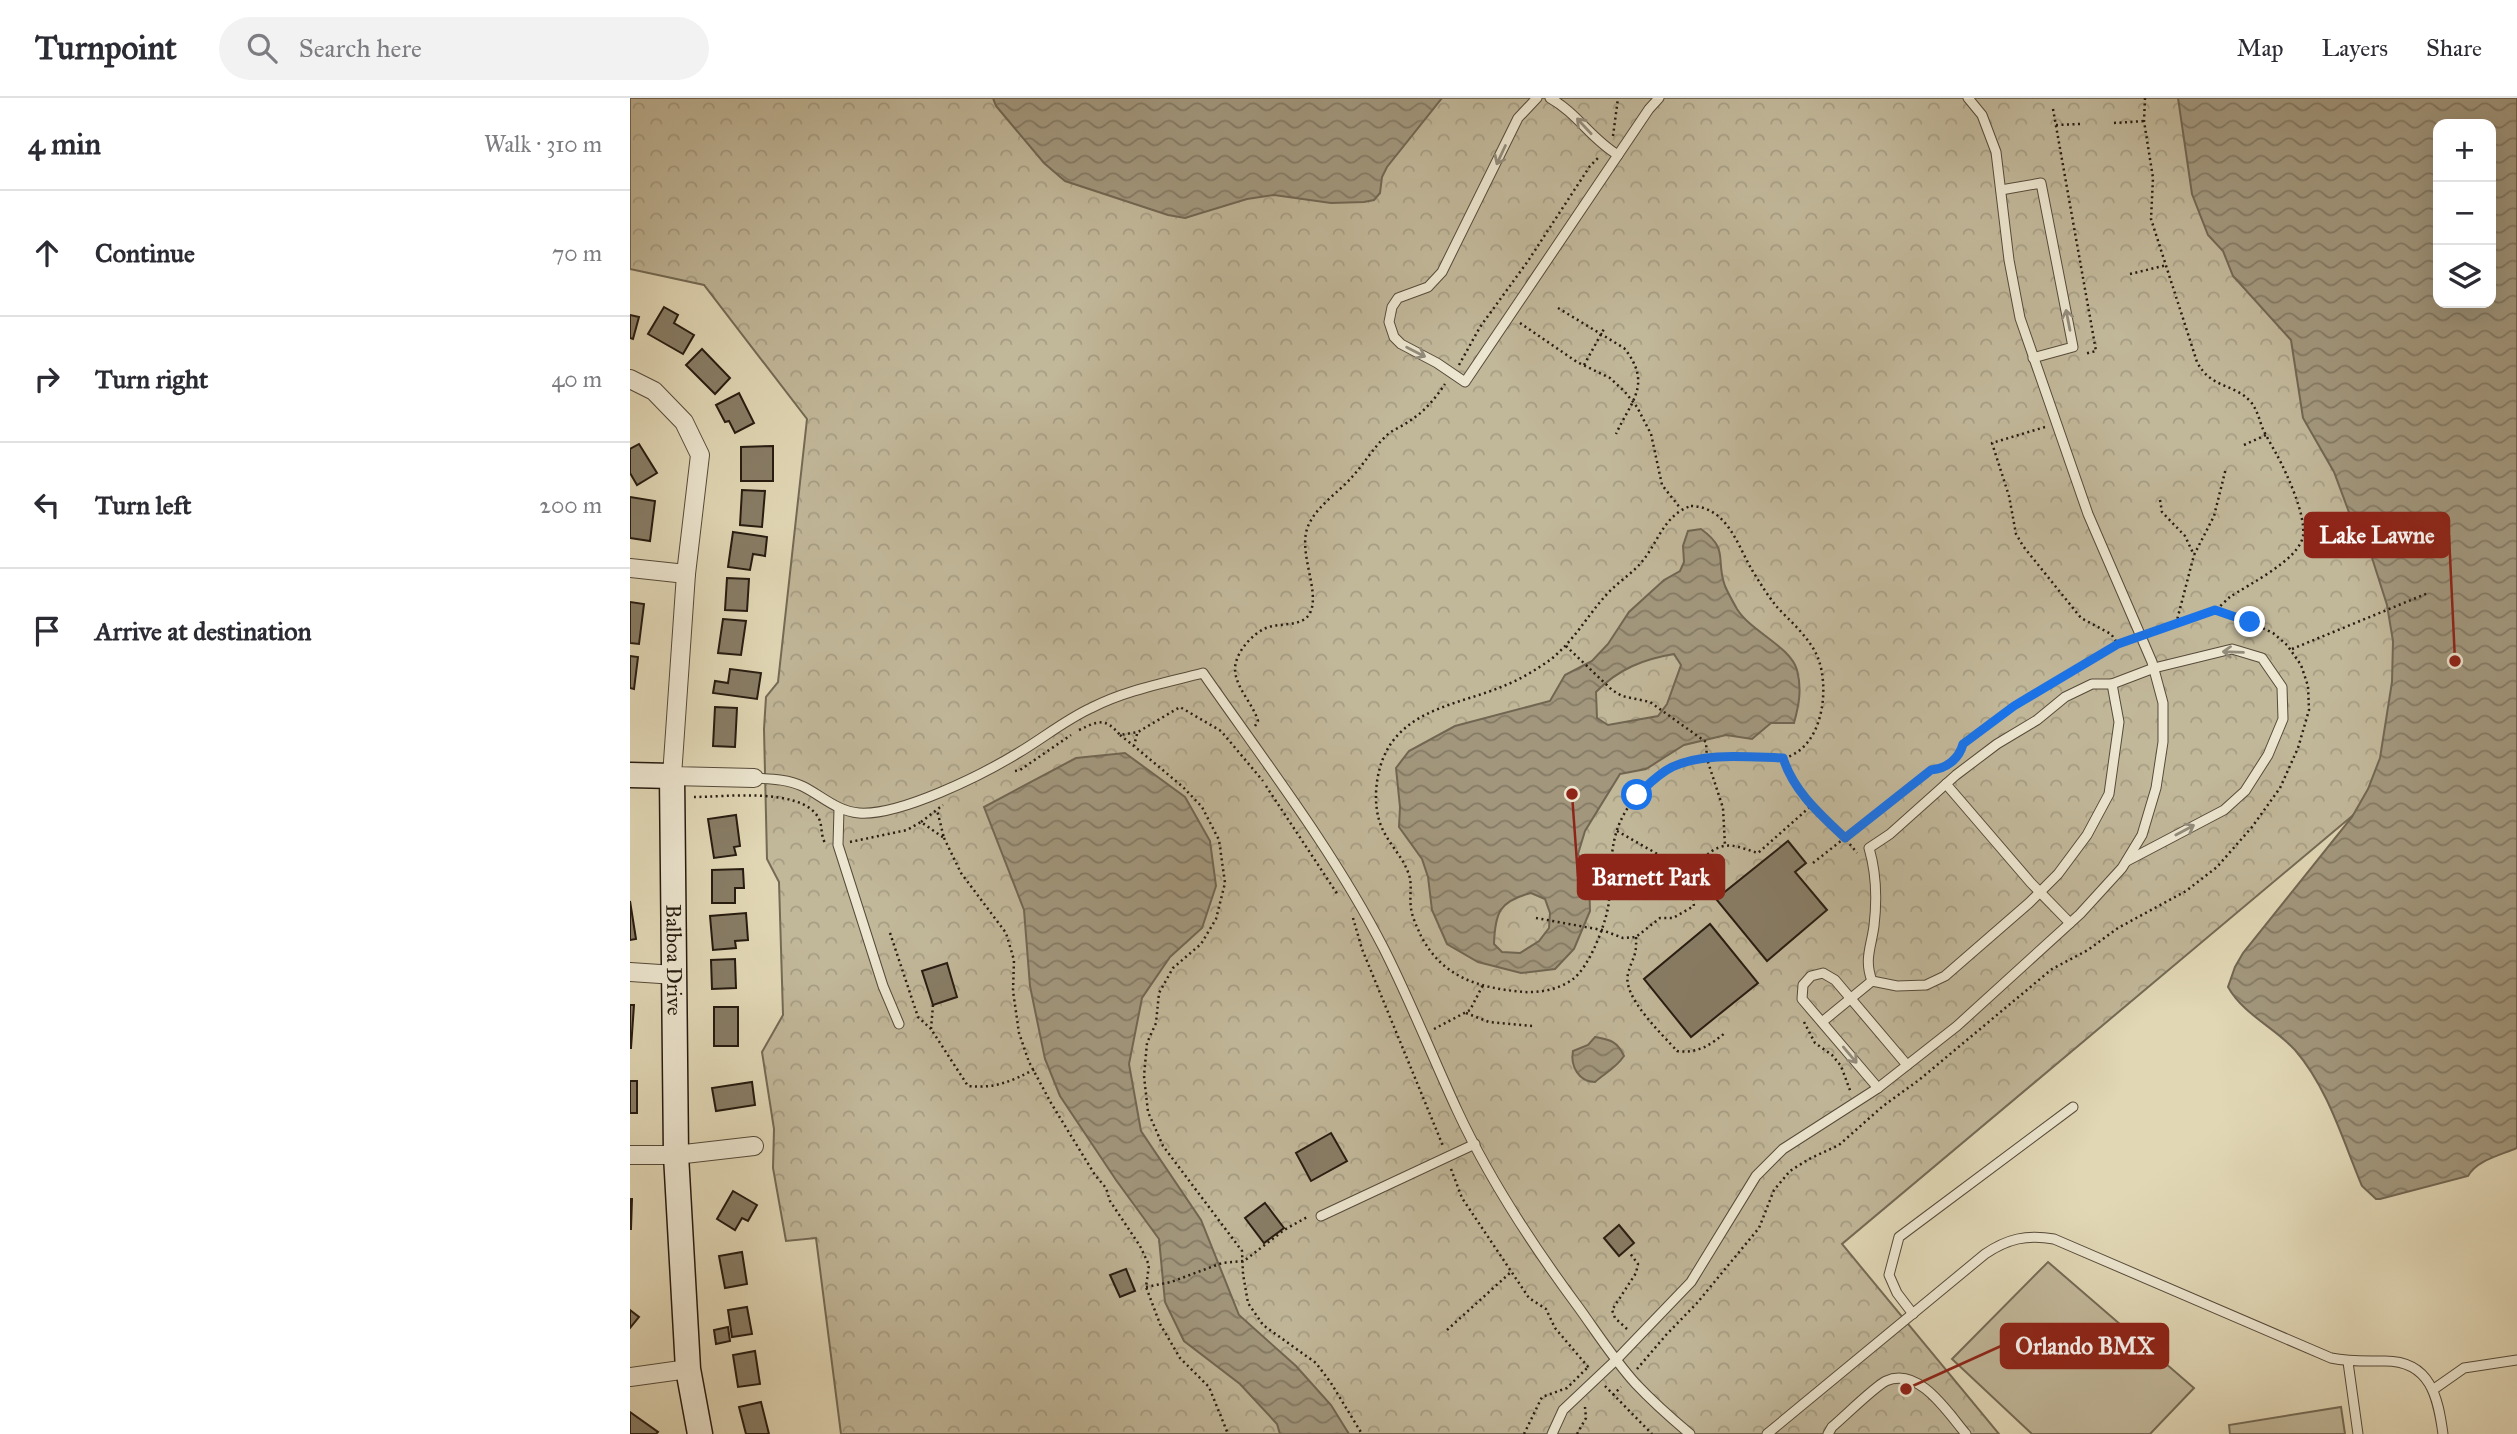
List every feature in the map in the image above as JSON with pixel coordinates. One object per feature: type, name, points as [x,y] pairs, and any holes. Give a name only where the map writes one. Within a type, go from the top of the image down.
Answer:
[{"type":"street","name":"Balboa Drive","points":[[630,379],[654,391],[684,422],[701,455],[686,574],[673,787],[676,1155],[688,1369],[700,1434]]},
{"type":"street","points":[[630,568],[686,574]]},
{"type":"street","points":[[630,775],[673,787],[754,778]]},
{"type":"street","points":[[630,972],[675,975]]},
{"type":"street","points":[[630,1155],[676,1155],[754,1146]]},
{"type":"street","points":[[630,1377],[688,1369]]},
{"type":"lane","points":[[1537,98],[1518,118],[1442,272],[1428,287],[1398,298],[1392,307],[1389,323],[1394,337],[1401,344],[1465,382],[1659,98]]},
{"type":"lane","points":[[1550,98],[1565,106],[1607,148],[1618,155]]},
{"type":"lane","points":[[1552,1434],[1563,1410],[1617,1359],[1691,1282],[1756,1176],[1783,1149],[1878,1088],[1957,1026],[2070,923],[2125,862],[2142,835],[2156,788],[2163,742],[2163,703],[2154,668],[2088,514],[2034,358],[2018,306],[2009,260],[1996,152],[1982,115],[1968,98]]},
{"type":"lane","points":[[2001,190],[2041,183],[2073,347],[2034,358]]},
{"type":"lane","points":[[1872,981],[1866,962],[1875,924],[1875,880],[1869,848],[1946,784],[1997,744],[2038,720],[2065,697],[2092,684],[2112,684],[2154,668],[2232,649],[2262,658],[2282,687],[2283,719],[2268,755],[2245,791],[2224,810],[2125,862]]},
{"type":"lane","points":[[754,778],[801,785],[839,809],[858,813],[885,812],[909,805],[1015,755],[1089,709],[1120,695],[1203,673],[1344,879],[1382,945],[1475,1144],[1517,1220],[1630,1377],[1690,1434]]},
{"type":"lane","points":[[1872,981],[1897,986],[1926,985],[1945,975],[2058,874],[2087,835],[2109,794],[2119,722],[2112,684]]},
{"type":"lane","points":[[1946,784],[2070,923]]},
{"type":"lane","points":[[839,809],[838,845],[883,986],[899,1024]]},
{"type":"lane","points":[[1878,1088],[1802,999],[1802,985],[1811,976],[1823,973],[1835,980],[1907,1065]]},
{"type":"lane","points":[[1822,1022],[1872,981]]},
{"type":"lane","points":[[1913,1314],[1897,1293],[1889,1275],[1899,1237],[2073,1107]]},
{"type":"lane","points":[[1318,1214],[1475,1144]]},
{"type":"lane","points":[[1768,1434],[1998,1245],[2018,1237],[2038,1236],[2054,1239],[2330,1358],[2348,1362],[2389,1361],[2410,1366],[2425,1377],[2434,1389],[2443,1434]]},
{"type":"lane","points":[[2434,1389],[2464,1368],[2517,1360]]},
{"type":"lane","points":[[2348,1362],[2358,1434]]},
{"type":"lane","points":[[1828,1434],[1832,1427],[1886,1381],[1907,1379],[1929,1390],[1966,1434]]},
{"type":"path","points":[[1233,743],[1258,722],[1240,687],[1236,668],[1239,653],[1266,628],[1300,623],[1310,613],[1312,594],[1305,548],[1308,526],[1387,434],[1410,421],[1429,405],[1453,374],[1480,327],[1528,261],[1590,166],[1613,138],[1618,98]]},
{"type":"path","points":[[1813,863],[1931,770],[1950,763],[1960,754],[1963,744],[2006,713],[2118,644],[2215,610],[2228,598],[2270,572],[2299,546],[2303,537],[2287,472],[2266,435],[2257,412],[2250,401],[2212,381],[2202,372],[2151,219],[2152,169],[2144,121],[2145,98]]},
{"type":"path","points":[[2053,109],[2096,351],[2084,354]]},
{"type":"path","points":[[2114,123],[2144,121]]},
{"type":"path","points":[[2056,125],[2081,124]]},
{"type":"path","points":[[2130,274],[2168,265]]},
{"type":"path","points":[[1496,306],[1584,365],[1610,378],[1634,403],[1651,435],[1662,485],[1681,509]]},
{"type":"path","points":[[1558,308],[1624,348],[1631,356],[1639,380],[1639,393],[1616,434]]},
{"type":"path","points":[[1584,365],[1605,327]]},
{"type":"path","points":[[2056,423],[1992,443],[2009,496],[2017,534],[2023,546],[2081,618],[2110,634],[2118,644]]},
{"type":"path","points":[[2244,445],[2266,435]]},
{"type":"path","points":[[2176,624],[2194,555],[2214,516],[2226,468]]},
{"type":"path","points":[[2160,500],[2162,512],[2185,536],[2194,555]]},
{"type":"path","points":[[1704,506],[1715,511],[1774,603],[1804,635],[1817,655],[1824,690],[1818,723],[1810,738],[1796,751],[1783,758],[1691,761],[1672,767],[1653,779],[1637,795],[1622,817],[1611,848],[1610,890],[1602,930],[1584,966],[1574,979],[1557,988],[1532,992],[1483,985],[1442,966],[1419,932],[1411,911],[1410,876],[1380,825],[1376,798],[1378,772],[1388,749],[1404,730],[1452,701],[1479,695],[1508,684],[1550,660],[1566,646],[1608,592],[1639,565],[1669,519],[1681,509],[1704,506]]},
{"type":"path","points":[[2291,650],[2428,593]]},
{"type":"path","points":[[1613,1395],[1697,1303],[1759,1228],[1774,1190],[1790,1171],[1839,1145],[1883,1105],[1919,1080],[2052,969],[2186,891],[2217,867],[2252,827],[2280,788],[2298,748],[2309,710],[2308,686],[2301,665],[2291,650],[2273,634],[2250,622],[2215,610]]},
{"type":"path","points":[[1566,646],[1612,690],[1622,696],[1650,702],[1706,742],[1707,759],[1723,808],[1726,846]]},
{"type":"path","points":[[1120,735],[1138,732],[1180,707],[1221,731],[1264,782],[1340,898]]},
{"type":"path","points":[[1007,772],[1020,770],[1075,732],[1098,721],[1111,725],[1202,807],[1219,840],[1225,883],[1216,919],[1201,944],[1173,968],[1159,993],[1156,1023],[1147,1043],[1144,1076],[1148,1112],[1163,1146],[1242,1251],[1248,1303],[1263,1325],[1316,1363],[1331,1382],[1362,1434]]},
{"type":"path","points":[[1134,746],[1138,732]]},
{"type":"path","points":[[1783,758],[1788,775],[1811,806],[1845,838],[1861,859]]},
{"type":"path","points":[[673,787],[775,796],[804,804],[817,815],[826,846],[907,830],[946,803]]},
{"type":"path","points":[[1536,918],[1602,930],[1623,937],[1636,937],[1660,918],[1673,918],[1694,906],[1693,883],[1697,870],[1704,858],[1714,850],[1726,846],[1758,853],[1811,806]]},
{"type":"path","points":[[937,810],[944,838],[961,873],[1006,933],[1014,960],[1013,991],[1019,1033],[1030,1062],[1095,1175],[1106,1188],[1110,1202],[1140,1246],[1149,1265],[1148,1286],[1171,1346],[1209,1387],[1228,1434]]},
{"type":"path","points":[[921,822],[944,838]]},
{"type":"path","points":[[1617,831],[1661,856],[1697,870]]},
{"type":"path","points":[[1352,918],[1462,1198],[1529,1298],[1546,1309],[1555,1328],[1597,1378],[1651,1434]]},
{"type":"path","points":[[890,933],[918,1017],[931,1028],[968,1086],[987,1088],[1007,1084],[1035,1069]]},
{"type":"path","points":[[1636,937],[1637,953],[1627,975],[1629,990],[1677,1051],[1689,1053],[1705,1048],[1726,1032]]},
{"type":"path","points":[[1425,1034],[1466,1013],[1483,985]]},
{"type":"path","points":[[931,1028],[933,1005]]},
{"type":"path","points":[[1466,1013],[1489,1022],[1532,1026]]},
{"type":"path","points":[[1802,1016],[1815,1043],[1832,1055],[1841,1066],[1846,1085],[1856,1102]]},
{"type":"path","points":[[1148,1286],[1171,1282],[1222,1263],[1244,1261],[1284,1230],[1318,1214]]},
{"type":"path","points":[[1629,1252],[1637,1264],[1636,1273],[1612,1310],[1615,1318],[1653,1352]]},
{"type":"path","points":[[1447,1330],[1511,1272]]},
{"type":"path","points":[[1524,1434],[1542,1397],[1567,1388],[1588,1367]]},
{"type":"path","points":[[1577,1434],[1586,1418],[1586,1400]]},
{"type":"green space","points":[[630,98],[2322,98],[2433,294],[2433,308],[2439,308],[2488,702],[1842,1244],[1999,1434],[841,1434],[816,1238],[786,1241],[773,1168],[774,1129],[762,1052],[783,1015],[779,882],[767,859],[764,729],[766,697],[778,682],[807,419],[704,285],[630,269]]},
{"type":"green space","points":[[2048,1262],[2194,1388],[2150,1434],[2032,1434],[1952,1359]]},
{"type":"green space","points":[[2341,1407],[2345,1434],[2230,1434],[2229,1425]]},
{"type":"water","points":[[993,98],[1442,98],[1387,167],[1382,177],[1380,193],[1374,200],[1331,203],[1274,195],[1247,199],[1185,218],[1168,215],[1065,181],[1044,163],[996,106]]},
{"type":"water","points":[[2178,98],[2517,98],[2517,1148],[2483,1162],[2468,1176],[2380,1199],[2376,1199],[2362,1186],[2334,1115],[2307,1065],[2287,1042],[2242,1005],[2228,987],[2243,953],[2352,817],[2368,789],[2380,758],[2392,682],[2393,641],[2387,605],[2366,539],[2353,523],[2334,472],[2303,418],[2291,340],[2233,276],[2223,251],[2208,235],[2192,194]]},
{"type":"water","points":[[1701,529],[1716,543],[1722,577],[1737,609],[1751,625],[1779,646],[1793,661],[1800,690],[1794,723],[1771,723],[1752,739],[1726,735],[1684,745],[1646,769],[1620,774],[1585,831],[1578,854],[1589,877],[1590,911],[1574,949],[1555,969],[1521,973],[1478,962],[1447,944],[1432,910],[1428,877],[1422,859],[1399,827],[1396,768],[1409,751],[1455,726],[1550,701],[1565,675],[1592,661],[1608,644],[1629,612],[1664,580],[1680,571],[1684,562],[1683,546],[1688,531]],"holes":[[[1674,654],[1681,665],[1667,704],[1658,716],[1608,725],[1597,718],[1596,692],[1604,684],[1632,666]],[[1531,893],[1545,899],[1550,913],[1549,928],[1539,941],[1520,953],[1502,952],[1494,944],[1498,916],[1505,904]]]},
{"type":"water","points":[[1125,753],[1185,797],[1210,841],[1216,886],[1202,928],[1170,957],[1142,998],[1129,1064],[1141,1131],[1201,1220],[1239,1315],[1296,1366],[1331,1405],[1349,1434],[1280,1434],[1277,1424],[1240,1384],[1184,1341],[1165,1302],[1159,1239],[1060,1096],[1045,1059],[1030,986],[1024,910],[984,807],[1076,758]]},
{"type":"water","points":[[1595,1037],[1613,1042],[1624,1056],[1614,1068],[1595,1082],[1580,1076],[1572,1057],[1573,1051],[1588,1045]]},
{"type":"building","points":[[664,307],[678,315],[674,323],[694,335],[683,354],[648,334]]},
{"type":"building","points":[[630,315],[639,317],[633,339],[630,338]]},
{"type":"building","points":[[702,349],[730,378],[715,394],[686,365]]},
{"type":"building","points":[[739,393],[754,423],[735,433],[716,405]]},
{"type":"building","points":[[639,444],[657,473],[637,485],[630,473],[630,449]]},
{"type":"building","points":[[773,446],[773,481],[741,481],[741,447]]},
{"type":"building","points":[[742,490],[765,491],[762,527],[740,525]]},
{"type":"building","points":[[630,497],[655,501],[650,541],[630,538]]},
{"type":"building","points":[[733,532],[767,537],[765,556],[753,554],[750,570],[728,567]]},
{"type":"building","points":[[727,578],[749,579],[747,611],[725,610]]},
{"type":"building","points":[[630,602],[644,604],[639,644],[630,643]]},
{"type":"building","points":[[723,619],[746,621],[741,655],[718,653]]},
{"type":"building","points":[[630,656],[638,657],[634,689],[630,688]]},
{"type":"building","points":[[730,669],[761,673],[757,699],[713,693],[715,681],[728,683]]},
{"type":"building","points":[[715,707],[737,708],[735,747],[713,746]]},
{"type":"building","points":[[736,815],[740,846],[734,847],[736,855],[714,858],[708,819]]},
{"type":"building","points":[[1788,841],[1806,863],[1795,872],[1827,910],[1767,961],[1716,899]]},
{"type":"building","points":[[743,869],[744,888],[735,888],[735,903],[712,903],[712,870]]},
{"type":"building","points":[[630,901],[636,939],[630,940]]},
{"type":"building","points":[[746,913],[748,940],[735,941],[736,948],[713,950],[710,916]]},
{"type":"building","points":[[1710,924],[1758,983],[1691,1037],[1644,979]]},
{"type":"building","points":[[735,959],[736,988],[712,989],[711,960]]},
{"type":"building","points":[[947,963],[957,997],[933,1005],[922,971]]},
{"type":"building","points":[[630,1005],[634,1005],[631,1048],[630,1048]]},
{"type":"building","points":[[714,1007],[738,1007],[738,1046],[714,1046]]},
{"type":"building","points":[[630,1081],[637,1081],[637,1113],[630,1113]]},
{"type":"building","points":[[752,1082],[755,1105],[716,1111],[712,1088]]},
{"type":"building","points":[[1331,1133],[1347,1161],[1311,1181],[1296,1153]]},
{"type":"building","points":[[733,1191],[757,1205],[748,1221],[742,1218],[735,1230],[717,1219]]},
{"type":"building","points":[[632,1199],[631,1229],[630,1229]]},
{"type":"building","points":[[1265,1203],[1284,1228],[1264,1243],[1245,1218]]},
{"type":"building","points":[[1619,1225],[1634,1243],[1619,1256],[1604,1238]]},
{"type":"building","points":[[742,1252],[747,1284],[725,1288],[719,1256]]},
{"type":"building","points":[[1126,1269],[1135,1291],[1120,1297],[1110,1275]]},
{"type":"building","points":[[747,1307],[752,1334],[732,1337],[728,1310]]},
{"type":"building","points":[[630,1310],[639,1317],[630,1328]]},
{"type":"building","points":[[728,1327],[730,1341],[716,1344],[714,1330]]},
{"type":"building","points":[[755,1351],[760,1384],[738,1387],[733,1355]]},
{"type":"building","points":[[761,1402],[769,1434],[746,1434],[739,1407]]},
{"type":"building","points":[[630,1412],[658,1432],[630,1434]]},
{"type":"place","name":"Lake Lawne","points":[[2455,661]]},
{"type":"place","name":"Barnett Park","points":[[1572,794]]},
{"type":"place","name":"Orlando BMX","points":[[1906,1389]]},
{"type":"route","points":[[1637,795],[1653,779],[1672,767],[1691,761],[1783,758],[1788,775],[1811,806],[1845,838],[1931,770],[1950,763],[1960,754],[1963,744],[2014,706],[2118,644],[2215,610],[2250,622]]}]
